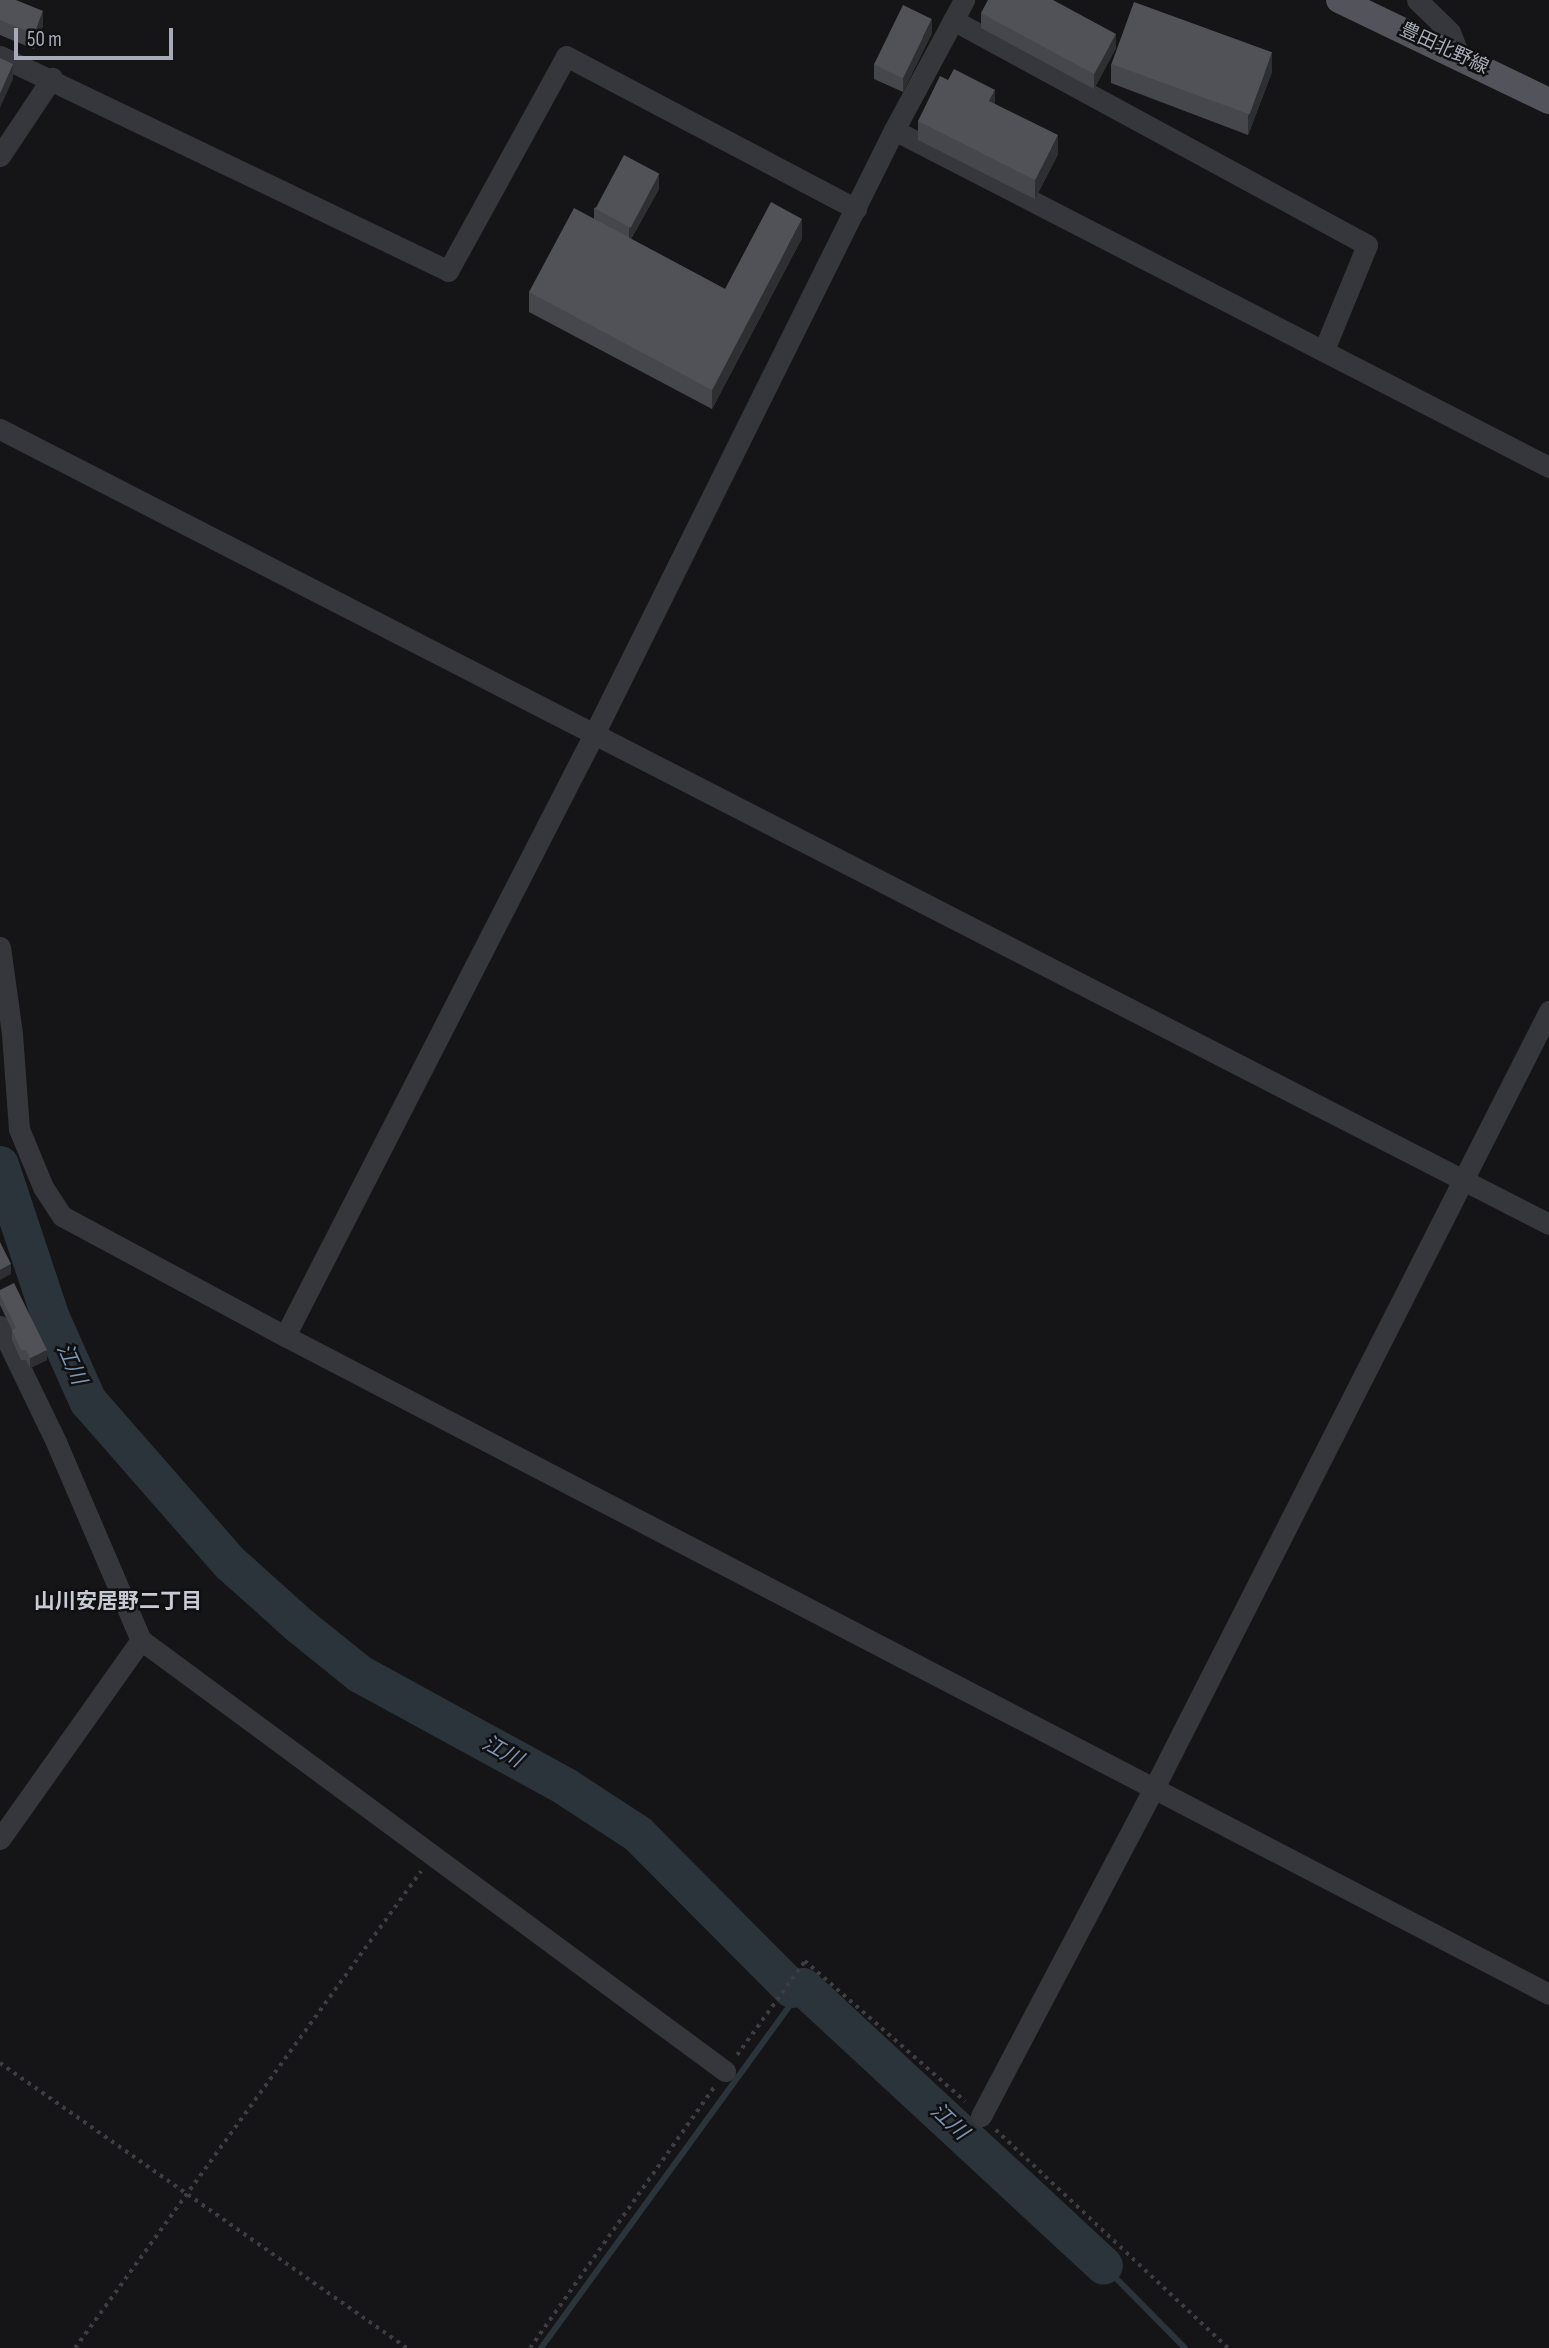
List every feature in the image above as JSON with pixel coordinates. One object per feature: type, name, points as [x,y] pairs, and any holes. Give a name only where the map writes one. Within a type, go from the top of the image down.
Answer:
[{"type":"main road","name":"豊田北野線","points":[[1339,0],[1549,101]]},
{"type":"street","points":[[285,1336],[596,732],[894,130],[964,0]]},
{"type":"street","points":[[1417,0],[1450,32],[1459,56]]},
{"type":"street","points":[[953,20],[1367,245],[1324,350]]},
{"type":"street","points":[[0,55],[448,271],[566,56],[856,209]]},
{"type":"street","points":[[0,156],[52,78]]},
{"type":"street","points":[[894,130],[1549,467]]},
{"type":"street","points":[[0,429],[596,732],[1549,1224]]},
{"type":"street","points":[[0,947],[12,1034],[19,1129],[43,1187],[62,1216],[285,1336],[1549,1994]]},
{"type":"street","points":[[981,2116],[1153,1788],[1549,1011]]},
{"type":"street","points":[[0,1326],[56,1443],[115,1587],[141,1640],[725,2071]]},
{"type":"street","points":[[0,1839],[141,1640]]},
{"type":"path","points":[[75,2348],[186,2191],[432,1856]]},
{"type":"path","points":[[530,2348],[805,1961],[981,2116],[1228,2348]]},
{"type":"path","points":[[0,2063],[407,2348]]},
{"type":"building","points":[[0,0],[16,0],[43,11],[34,34],[0,20]]},
{"type":"building","points":[[988,0],[1053,0],[1116,34],[1094,74],[981,13]]},
{"type":"building","points":[[1134,2],[1272,52],[1250,114],[1111,64]]},
{"type":"building","points":[[903,5],[932,19],[903,78],[874,64]]},
{"type":"building","points":[[0,58],[13,64],[0,94]]},
{"type":"building","points":[[954,69],[995,90],[989,101],[1058,135],[1035,180],[918,121],[940,76],[948,80]]},
{"type":"building","points":[[624,155],[659,174],[631,228],[595,209]]},
{"type":"building","points":[[771,202],[802,219],[712,390],[529,292],[574,208],[725,289]]},
{"type":"building","points":[[0,1242],[11,1264],[0,1270]]},
{"type":"building","points":[[14,1283],[47,1350],[30,1358],[26,1350],[21,1350],[12,1330],[16,1328],[0,1295],[0,1290]]},
{"type":"waterway","name":"江川","points":[[0,1165],[51,1318],[88,1401],[230,1563],[299,1625],[360,1674],[566,1787],[638,1834],[792,1989],[803,1987],[1104,2266]]},
{"type":"waterway","points":[[541,2348],[803,1987]]},
{"type":"waterway","points":[[1104,2266],[1185,2348]]},
{"type":"district","name":"山川安居野二丁目","points":[[118,1602]]}]
